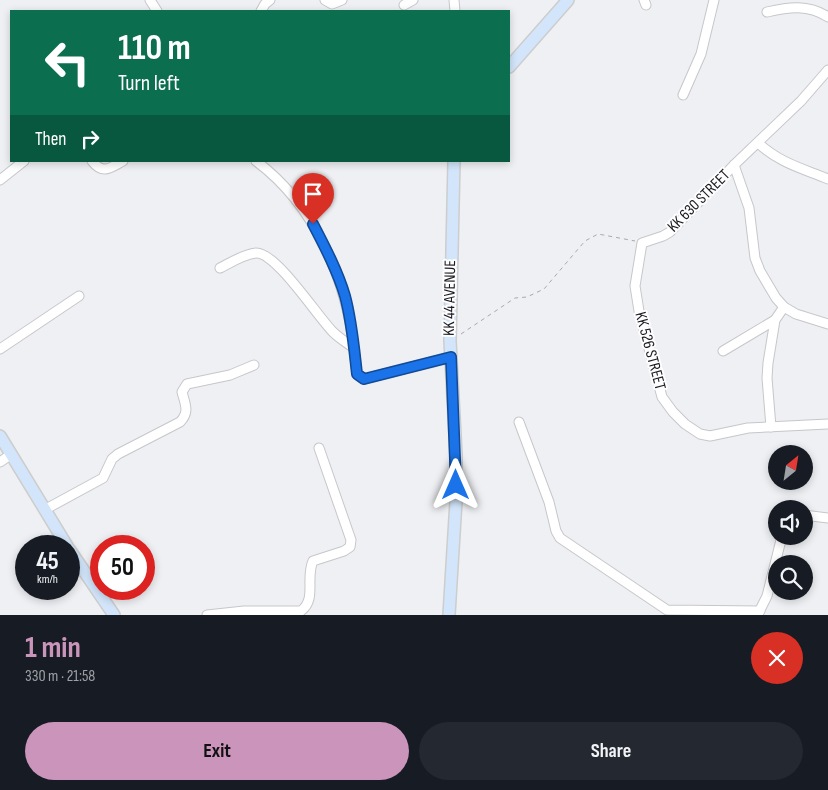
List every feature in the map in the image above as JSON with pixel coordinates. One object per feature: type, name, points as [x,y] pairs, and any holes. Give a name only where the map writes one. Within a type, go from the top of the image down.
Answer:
[{"type":"main road","points":[[510,67],[568,0]]},
{"type":"main road","name":"KK 44 AVENUE","points":[[449,615],[456,501],[456,454],[450,342],[454,162]]},
{"type":"main road","points":[[0,436],[61,535]]},
{"type":"main road","points":[[80,565],[114,615]]},
{"type":"street","points":[[262,10],[270,0]]},
{"type":"street","points":[[325,0],[332,4],[342,0]]},
{"type":"street","points":[[404,5],[413,0]]},
{"type":"street","points":[[683,95],[697,66],[714,0]]},
{"type":"street","points":[[767,12],[799,7],[828,17]]},
{"type":"street","name":"KK 630 STREET","points":[[642,243],[670,232],[734,165],[801,100],[828,70]]},
{"type":"street","points":[[758,143],[784,162],[828,179]]},
{"type":"street","points":[[0,180],[23,162]]},
{"type":"street","points":[[93,162],[97,168],[102,169],[107,169],[122,162]]},
{"type":"street","points":[[257,162],[283,185],[313,224],[326,248],[344,296],[357,374],[364,379],[451,357]]},
{"type":"street","points":[[734,165],[749,208],[755,258],[760,271],[776,298],[784,307],[796,314],[828,324]]},
{"type":"street","name":"KK 526 STREET","points":[[642,243],[635,286],[639,311],[662,397],[685,424],[700,434],[710,436],[748,428],[828,424]]},
{"type":"street","points":[[220,268],[255,253],[263,255],[289,279],[334,333],[354,348]]},
{"type":"street","points":[[0,349],[79,296]]},
{"type":"street","points":[[771,427],[767,378],[776,320],[784,307]]},
{"type":"street","points":[[723,351],[776,320]]},
{"type":"street","points":[[46,509],[103,478],[112,459],[118,454],[180,422],[186,416],[187,410],[182,392],[187,384],[230,375],[254,365]]},
{"type":"street","points":[[519,422],[560,538],[667,610],[759,613],[767,596],[780,545]]},
{"type":"street","points":[[207,615],[244,611],[301,611],[310,600],[309,574],[313,561],[350,547],[351,540],[319,448]]},
{"type":"street","points":[[0,462],[10,455]]},
{"type":"street","points":[[813,516],[828,518]]},
{"type":"path","points":[[450,342],[515,298],[527,297],[544,289],[586,241],[598,234],[642,243]]},
{"type":"route","points":[[313,224],[326,248],[344,296],[352,333],[357,374],[360,377],[364,379],[451,357],[456,485]]}]
